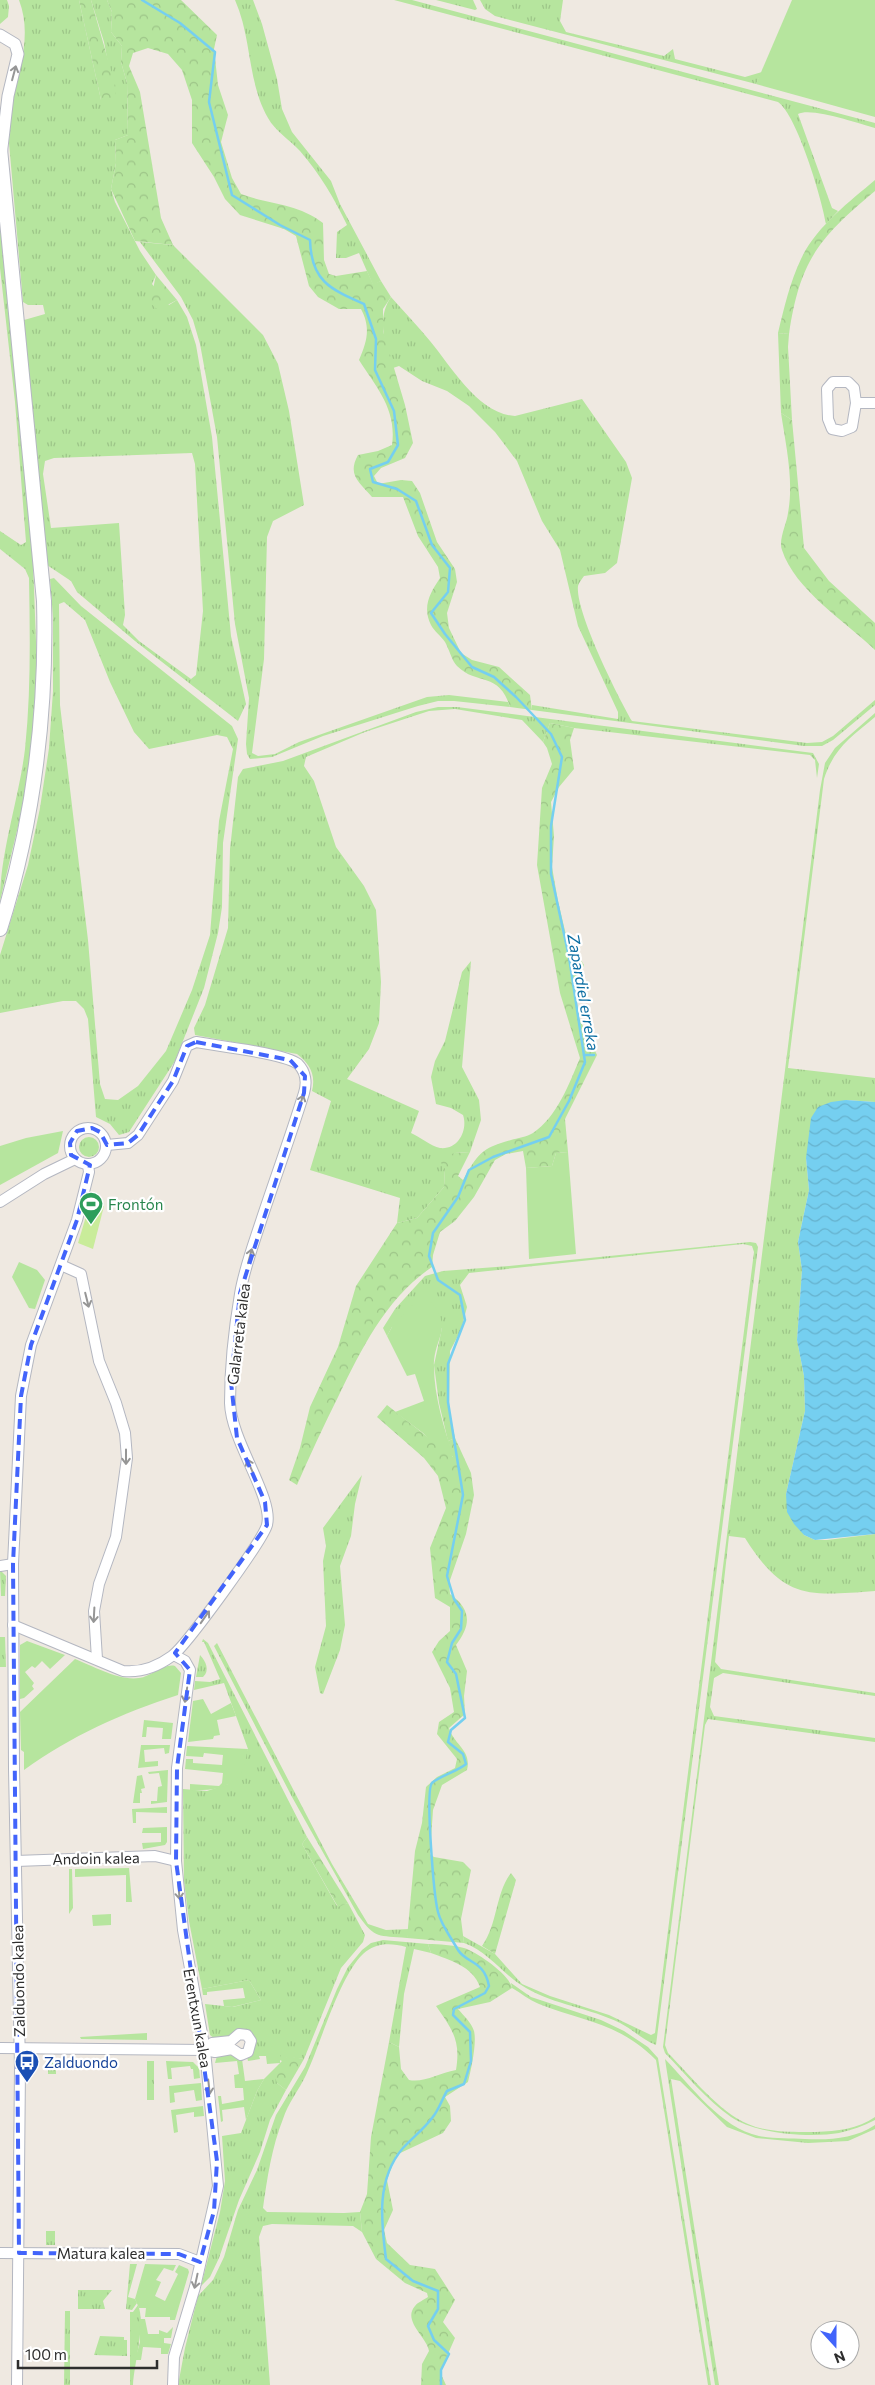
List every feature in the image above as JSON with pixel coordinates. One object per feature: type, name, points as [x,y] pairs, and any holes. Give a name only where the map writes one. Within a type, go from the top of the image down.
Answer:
[{"type":"main road","points":[[0,153],[44,602],[45,646],[41,730],[31,808],[15,878],[0,928]]},
{"type":"street","points":[[0,35],[15,44],[18,54],[8,96],[0,153]]},
{"type":"street","points":[[833,382],[848,382],[854,388],[856,403],[852,427],[842,431],[832,429],[828,419],[827,389],[833,382]]},
{"type":"street","points":[[856,403],[875,403]]},
{"type":"street","name":"Galarreta kalea","points":[[13,1626],[123,1671],[133,1672],[152,1668],[174,1655],[202,1621],[267,1525],[266,1502],[237,1438],[230,1405],[231,1382],[240,1293],[254,1241],[306,1083],[302,1069],[290,1060],[196,1042],[190,1044],[186,1046],[173,1081],[138,1134],[128,1143],[107,1145]]},
{"type":"street","points":[[84,1128],[92,1128],[100,1132],[105,1138],[107,1145],[102,1159],[88,1165],[75,1159],[70,1149],[70,1143],[77,1131],[84,1128]]},
{"type":"street","points":[[0,1202],[44,1174],[75,1159]]},
{"type":"street","name":"Zalduondo kalea","points":[[18,2385],[19,2049],[13,1564],[21,1396],[25,1369],[41,1313],[77,1220],[89,1172],[88,1165]]},
{"type":"street","points":[[61,1265],[81,1274],[90,1310],[91,1331],[99,1361],[116,1403],[125,1433],[127,1458],[116,1537],[99,1584],[94,1611],[97,1660]]},
{"type":"street","points":[[0,1566],[13,1564]]},
{"type":"street","name":"Erentxun kalea","points":[[173,2385],[174,2357],[214,2211],[218,2186],[205,2050],[183,1930],[176,1861],[177,1768],[190,1670],[185,1661],[174,1655]]},
{"type":"street","name":"Andoin kalea","points":[[16,1860],[155,1856],[176,1861]]},
{"type":"street","points":[[0,2048],[205,2050]]},
{"type":"street","name":"Matura kalea","points":[[0,2253],[179,2254],[200,2262]]},
{"type":"highlighted area","points":[[196,1042],[290,1060],[305,1076],[304,1093],[240,1293],[231,1382],[237,1438],[265,1502],[267,1525],[175,1653],[190,1670],[177,1768],[176,1861],[217,2161],[214,2211],[200,2262],[179,2254],[19,2253],[13,1564],[21,1396],[31,1345],[77,1220],[90,1165],[71,1155],[70,1143],[77,1131],[92,1128],[100,1132],[107,1145],[128,1143],[138,1135],[173,1081],[187,1046]]},
{"type":"green space","points":[[0,0],[7,0],[9,6],[8,17],[0,24]]},
{"type":"green space","points":[[19,0],[79,0],[101,100],[115,100],[104,42],[91,0],[107,0],[112,12],[111,32],[122,46],[121,62],[127,83],[128,135],[115,140],[116,163],[111,189],[115,202],[140,251],[156,275],[152,284],[169,305],[177,300],[187,317],[196,345],[212,437],[231,636],[246,704],[238,721],[135,641],[77,592],[71,581],[47,565],[24,320],[45,314],[43,305],[28,305],[23,302],[9,143],[12,106],[24,50],[25,25]],"holes":[[[192,453],[195,464],[203,611],[196,675],[191,679],[139,641],[123,625],[125,615],[119,523],[51,528],[43,474],[45,461],[54,458]]]},
{"type":"green space","points":[[79,0],[91,0],[116,88],[115,100],[101,100]]},
{"type":"green space","points":[[107,0],[181,0],[217,35],[214,49],[218,85],[228,115],[221,142],[232,178],[241,194],[293,208],[313,216],[323,223],[324,260],[329,274],[336,276],[367,271],[373,284],[381,281],[391,297],[383,309],[383,331],[405,405],[413,443],[405,458],[381,468],[374,476],[378,484],[401,480],[412,481],[420,493],[437,542],[455,569],[457,582],[447,613],[449,628],[461,653],[472,660],[499,667],[530,695],[532,710],[510,707],[500,688],[494,683],[472,676],[455,664],[445,642],[431,625],[428,618],[428,600],[440,578],[438,567],[418,536],[403,497],[372,497],[356,478],[354,468],[358,455],[378,451],[392,445],[393,432],[389,410],[379,390],[359,360],[367,334],[366,322],[361,309],[339,309],[318,297],[309,286],[296,236],[284,229],[240,215],[225,199],[214,177],[192,143],[192,100],[182,70],[168,54],[148,48],[133,53],[129,66],[140,92],[161,218],[173,245],[135,241],[111,189],[116,163],[115,140],[128,135],[127,83],[121,62],[122,46],[111,32],[112,12]]},
{"type":"green space","points":[[235,0],[253,0],[262,24],[277,79],[282,109],[292,132],[331,181],[340,204],[381,281],[373,285],[359,253],[346,258],[336,258],[337,232],[347,225],[332,196],[314,168],[300,151],[271,123],[261,104],[256,89],[244,29]]},
{"type":"green space","points":[[394,0],[412,0],[875,123],[875,128],[824,114],[805,112],[798,114],[832,208],[838,211],[826,224],[808,158],[793,123],[778,102]]},
{"type":"green space","points":[[436,0],[473,0],[477,9],[475,10]]},
{"type":"green space","points":[[480,0],[563,0],[560,21],[566,32],[664,56],[673,49],[675,59],[745,77],[762,72],[756,84],[495,16],[485,9]]},
{"type":"green space","points":[[792,0],[875,0],[875,117],[756,84]]},
{"type":"green space","points":[[875,180],[875,191],[839,223],[815,252],[799,287],[789,334],[778,333],[794,277],[807,247],[834,216]]},
{"type":"green space","points":[[0,196],[32,536],[37,668],[31,756],[22,810],[0,901],[6,845],[25,749],[30,642],[29,578],[25,569],[0,549],[0,531],[21,545],[26,542],[15,402],[0,268]]},
{"type":"green space","points":[[140,242],[173,245],[263,335],[278,364],[289,411],[304,505],[273,521],[267,537],[264,659],[252,753],[258,756],[275,754],[299,742],[427,697],[449,695],[508,702],[510,707],[438,701],[323,736],[272,757],[250,759],[247,754],[246,744],[249,698],[235,624],[217,437],[200,344],[193,320],[181,297]]},
{"type":"green space","points":[[156,275],[177,300],[158,310],[150,303]]},
{"type":"green space","points":[[391,297],[425,335],[466,387],[489,407],[515,416],[582,399],[626,462],[632,478],[617,563],[605,573],[584,576],[578,586],[583,614],[590,633],[632,721],[807,743],[822,742],[833,736],[875,700],[875,705],[833,740],[822,746],[804,746],[532,710],[532,705],[618,719],[618,712],[578,626],[560,550],[542,521],[517,461],[495,432],[469,406],[447,391],[422,381],[399,366],[393,368],[383,332],[386,305]]},
{"type":"green space","points":[[778,333],[789,334],[792,420],[781,413]]},
{"type":"green space","points":[[781,413],[792,420],[804,548],[829,581],[875,623],[875,650],[809,592],[788,565],[782,550],[781,541],[788,513],[790,488],[789,463]]},
{"type":"green space","points":[[54,578],[81,606],[232,726],[238,739],[223,843],[222,907],[218,933],[204,988],[175,1061],[129,1132],[119,1135],[110,1124],[96,1117],[88,1019],[84,1009],[76,1001],[63,1001],[0,1013],[0,955],[28,865],[40,808],[49,748],[53,691],[53,617],[50,579]],"holes":[[[64,602],[85,620],[110,682],[134,732],[149,749],[217,735],[227,737],[233,749],[219,821],[210,935],[192,990],[166,1051],[138,1086],[118,1100],[105,1099],[100,1084],[88,940],[60,705],[59,604]]]},
{"type":"green space","points":[[438,707],[457,707],[813,753],[819,764],[817,778],[815,760],[810,755],[574,728],[550,723],[543,742],[522,720],[455,709],[429,711],[365,732],[306,757],[304,766],[314,781],[336,847],[364,886],[376,910],[381,982],[379,1023],[369,1049],[347,1079],[419,1111],[411,1133],[440,1148],[447,1148],[457,1142],[463,1132],[464,1121],[463,1115],[451,1108],[436,1104],[431,1077],[435,1061],[445,1041],[462,972],[471,961],[462,1067],[479,1100],[481,1120],[470,1152],[455,1153],[445,1169],[444,1187],[417,1218],[397,1223],[400,1198],[310,1170],[331,1101],[312,1091],[313,1080],[311,1070],[302,1058],[297,1054],[195,1035],[194,1028],[205,1005],[228,928],[230,849],[238,777],[243,769],[283,761],[416,712]]},
{"type":"green space","points":[[875,713],[875,717],[851,737],[838,751],[824,779],[788,1068],[875,1078],[875,1102],[846,1100],[806,1158],[809,1190],[798,1242],[802,1270],[797,1340],[804,1376],[805,1411],[786,1494],[804,1535],[815,1540],[875,1534],[875,1591],[831,1594],[799,1590],[785,1583],[772,1573],[745,1538],[729,1536],[715,1662],[721,1669],[875,1693],[875,1696],[723,1673],[714,1678],[710,1707],[714,1716],[875,1738],[875,1742],[708,1719],[705,1725],[665,2045],[668,2053],[716,2102],[737,2118],[756,2127],[782,2131],[832,2131],[854,2127],[875,2117],[875,2120],[866,2124],[839,2133],[799,2135],[768,2131],[741,2123],[731,2117],[697,2087],[665,2053],[663,2047],[820,790],[825,763],[835,748]]},
{"type":"green space","points":[[550,723],[574,728],[570,740],[574,769],[559,787],[551,802],[554,836],[552,867],[566,935],[584,965],[575,988],[579,1018],[597,1055],[565,1119],[568,1152],[556,1153],[552,1166],[526,1168],[523,1151],[506,1154],[495,1160],[474,1197],[455,1221],[440,1232],[433,1255],[432,1267],[402,1293],[377,1325],[348,1377],[297,1485],[289,1480],[300,1448],[310,1407],[338,1347],[356,1286],[397,1223],[417,1218],[444,1187],[445,1169],[438,1158],[455,1153],[470,1152],[458,1176],[463,1180],[481,1153],[493,1146],[533,1133],[556,1109],[580,1058],[560,993],[537,865],[542,788],[552,764],[543,742]]},
{"type":"green space","points":[[63,1131],[58,1153],[0,1185],[0,1146],[26,1138]]},
{"type":"green space","points":[[89,1137],[96,1140],[99,1147],[96,1154],[89,1157],[82,1154],[79,1147],[82,1140]]},
{"type":"green space","points":[[568,1152],[576,1254],[529,1259],[526,1168],[552,1166],[556,1153]]},
{"type":"green space","name":"Frontón","points":[[90,1203],[104,1206],[93,1249],[78,1243]]},
{"type":"green space","points":[[750,1242],[756,1243],[758,1247],[656,2045],[609,2018],[549,1999],[526,1988],[481,1952],[464,1943],[463,1936],[495,1954],[522,1984],[550,1996],[609,2015],[651,2035],[655,2033],[754,1252],[752,1246],[743,1244],[469,1273],[460,1285],[467,1307],[461,1330],[450,1351],[449,1410],[455,1438],[448,1441],[439,1403],[434,1365],[442,1328],[392,1327],[387,1336],[383,1328],[395,1309],[425,1276],[443,1271]]},
{"type":"green space","points":[[19,1262],[37,1270],[45,1280],[35,1309],[29,1308],[12,1277]]},
{"type":"green space","points":[[417,1300],[429,1300],[441,1318],[442,1326],[435,1356],[434,1377],[440,1412],[454,1457],[445,1454],[423,1433],[395,1412],[424,1401],[415,1374],[407,1376],[387,1336],[392,1327]]},
{"type":"green space","points":[[387,1405],[453,1457],[448,1441],[455,1438],[471,1473],[474,1495],[466,1534],[449,1583],[450,1594],[466,1612],[467,1618],[464,1631],[456,1645],[467,1671],[464,1696],[465,1714],[449,1728],[451,1734],[465,1752],[468,1763],[467,1770],[442,1785],[433,1810],[430,1854],[434,1857],[463,1862],[471,1870],[461,1919],[464,1943],[407,1938],[415,1851],[422,1823],[426,1787],[437,1777],[455,1768],[457,1759],[437,1734],[439,1722],[454,1712],[450,1688],[432,1652],[439,1641],[450,1631],[450,1607],[435,1598],[430,1548],[446,1508],[438,1476],[424,1458],[377,1417]]},
{"type":"green space","points":[[362,1475],[355,1504],[351,1536],[340,1566],[345,1625],[340,1650],[323,1694],[320,1693],[315,1667],[326,1626],[323,1561],[326,1546],[323,1528]]},
{"type":"green space","points":[[0,1570],[6,1576],[5,1596],[1,1596]]},
{"type":"green space","points":[[0,1637],[5,1637],[6,1667],[0,1667]]},
{"type":"green space","points":[[203,1639],[208,1643],[307,1837],[302,1844],[337,1906],[348,1903],[365,1935],[363,1942],[341,1968],[304,2059],[287,2057],[277,2083],[286,2090],[270,2120],[260,2152],[239,2200],[219,2258],[210,2277],[201,2286],[220,2212],[225,2181],[222,2136],[241,2133],[257,2091],[264,2079],[282,2061],[254,2049],[240,2029],[227,2037],[215,2039],[210,2035],[205,2004],[233,2007],[261,2000],[249,1980],[202,1989],[189,1921],[184,1881],[183,1789],[207,1791],[228,1784],[248,1749],[224,1683],[194,1690],[195,1681],[210,1682],[220,1679],[204,1642],[202,1642]]},
{"type":"green space","points":[[27,1641],[65,1655],[50,1669],[42,1661],[35,1668],[32,1666],[25,1672],[34,1683],[32,1686],[34,1689],[24,1698],[20,1699],[20,1645]]},
{"type":"green space","points":[[217,1643],[332,1864],[368,1924],[386,1930],[410,1929],[407,1938],[378,1935],[369,1929],[358,1915],[292,1797],[214,1646]]},
{"type":"green space","points":[[200,1655],[207,1669],[203,1677],[196,1677]]},
{"type":"green space","points":[[75,1659],[106,1672],[131,1678],[144,1677],[166,1666],[175,1666],[181,1673],[178,1695],[98,1726],[60,1746],[24,1770],[24,1752],[21,1750],[20,1712]]},
{"type":"green space","points":[[203,1699],[211,1714],[231,1703],[236,1716],[217,1720],[220,1735],[214,1736],[213,1739],[188,1742],[193,1701]]},
{"type":"green space","points":[[144,1720],[173,1723],[171,1739],[162,1739],[163,1728],[147,1727],[146,1737],[142,1737]]},
{"type":"green space","points":[[141,1745],[170,1745],[169,1753],[165,1754],[164,1748],[144,1750],[145,1762],[158,1761],[158,1766],[138,1768]]},
{"type":"green space","points":[[187,1746],[248,1749],[243,1769],[234,1781],[213,1789],[190,1790],[190,1784],[219,1786],[222,1783],[223,1773],[185,1769],[186,1759],[193,1759],[193,1763],[222,1765],[223,1755],[204,1753],[203,1757],[186,1756]]},
{"type":"green space","points":[[168,1770],[167,1802],[151,1804],[151,1801],[157,1801],[158,1787],[162,1786],[159,1773],[149,1774],[148,1772]]},
{"type":"green space","points":[[142,1775],[145,1788],[141,1789],[140,1803],[133,1803],[137,1776]]},
{"type":"green space","points":[[167,1807],[167,1813],[136,1812],[136,1823],[133,1823],[132,1809]]},
{"type":"green space","points":[[167,1827],[167,1842],[165,1845],[143,1849],[142,1843],[161,1842],[161,1833],[142,1833],[143,1828]]},
{"type":"green space","points":[[307,1837],[348,1903],[338,1907],[302,1844]]},
{"type":"green space","points":[[129,1868],[132,1902],[126,1902],[126,1875],[75,1877],[75,1869]]},
{"type":"green space","points":[[69,1869],[72,1869],[73,1908],[69,1914]]},
{"type":"green space","points":[[511,1873],[516,1880],[495,1954],[482,1946],[491,1928],[502,1890]]},
{"type":"green space","points":[[111,1914],[111,1925],[93,1926],[92,1915]]},
{"type":"green space","points":[[383,1940],[428,1944],[431,1953],[414,1949],[404,1994],[399,2047],[389,2042],[406,1947],[378,1945],[363,1954],[354,1964],[346,1978],[306,2075],[288,2107],[279,2129],[270,2163],[263,2208],[267,2212],[360,2212],[362,2232],[353,2226],[272,2224],[263,2226],[259,2237],[270,2385],[178,2385],[198,2296],[213,2280],[224,2257],[238,2210],[257,2170],[276,2115],[305,2067],[348,1967],[362,1950],[371,1943]]},
{"type":"green space","points":[[428,1944],[455,1946],[470,1950],[499,1971],[512,1988],[490,2002],[458,2009],[471,2025],[475,2036],[468,2082],[445,2097],[450,2106],[451,2121],[443,2133],[396,2155],[387,2180],[393,2210],[384,2230],[387,2243],[410,2265],[435,2269],[455,2300],[443,2322],[455,2338],[440,2372],[446,2385],[421,2385],[422,2364],[429,2351],[411,2317],[416,2305],[428,2297],[427,2293],[405,2283],[376,2259],[362,2232],[360,2212],[367,2194],[371,2137],[389,2042],[399,2047],[401,2069],[409,2080],[426,2079],[456,2070],[457,2051],[454,2035],[436,2006],[480,1987],[477,1980],[466,1969],[453,1961],[431,1953]]},
{"type":"green space","points":[[249,1980],[261,2000],[232,2007],[224,2006],[223,2000],[245,1998],[243,1988],[207,1992],[207,1995],[203,1995],[202,1989]]},
{"type":"green space","points":[[511,1983],[531,1997],[601,2020],[624,2031],[648,2047],[658,2058],[711,2385],[708,2385],[656,2060],[642,2047],[614,2030],[535,2002],[512,1988]]},
{"type":"green space","points":[[147,2033],[147,2040],[81,2039],[80,2037]]},
{"type":"green space","points":[[280,2045],[280,2063],[267,2064],[266,2056],[259,2056],[260,2059],[248,2061],[247,2057],[254,2049]]},
{"type":"green space","points":[[228,2053],[242,2059],[245,2081],[264,2079],[257,2091],[246,2120],[244,2107],[222,2110],[223,2121],[221,2122],[218,2096],[221,2096],[222,2104],[244,2100],[243,2088],[235,2088],[234,2075],[239,2074],[237,2061],[215,2063],[217,2056]]},
{"type":"green space","points":[[287,2056],[304,2059],[286,2090],[277,2083],[275,2077]]},
{"type":"green space","points":[[665,2059],[707,2105],[745,2132],[770,2138],[833,2139],[859,2133],[875,2125],[875,2129],[848,2141],[808,2143],[756,2138],[727,2127],[680,2081],[671,2079],[719,2385],[715,2385]]},
{"type":"green space","points":[[48,2061],[56,2061],[56,2074],[48,2074]]},
{"type":"green space","points":[[147,2061],[154,2061],[154,2100],[147,2100]]},
{"type":"green space","points":[[166,2061],[193,2062],[199,2068],[200,2078],[194,2079],[193,2069],[190,2066],[171,2068],[172,2079],[168,2079]]},
{"type":"green space","points":[[201,2083],[202,2100],[196,2101],[194,2090],[174,2093],[175,2102],[170,2103],[169,2086]]},
{"type":"green space","points":[[203,2106],[204,2116],[194,2117],[194,2112],[176,2115],[178,2132],[174,2133],[171,2110]]},
{"type":"green space","points":[[46,2231],[55,2231],[55,2245],[46,2245]]},
{"type":"green space","points":[[130,2264],[137,2264],[128,2297],[135,2299],[137,2303],[132,2310],[126,2309]]},
{"type":"green space","points":[[145,2264],[176,2265],[173,2271],[164,2268],[156,2280],[161,2282],[155,2296],[165,2301],[178,2274],[175,2272],[179,2265],[188,2269],[189,2272],[175,2320],[170,2320],[170,2317],[145,2317],[146,2308],[139,2308],[135,2299]]},
{"type":"green space","points":[[78,2290],[112,2290],[103,2301],[105,2309],[78,2309]]},
{"type":"green space","points":[[138,2305],[141,2322],[140,2333],[133,2385],[130,2385],[130,2312],[133,2312]]},
{"type":"green space","points":[[65,2311],[70,2311],[70,2385],[64,2385]]},
{"type":"green space","points":[[139,2319],[145,2319],[148,2334],[159,2334],[159,2330],[167,2333],[173,2327],[171,2338],[164,2338],[164,2343],[171,2344],[168,2354],[161,2354],[161,2348],[143,2347],[141,2360],[135,2360],[140,2342]]},
{"type":"green space","points":[[100,2336],[124,2337],[124,2340],[127,2340],[127,2356],[94,2355]]},
{"type":"water","points":[[846,1100],[875,1102],[875,1534],[815,1540],[804,1535],[794,1524],[787,1512],[786,1494],[805,1411],[804,1376],[797,1340],[802,1270],[798,1242],[809,1190],[806,1158],[811,1118],[818,1107],[831,1102]]},
{"type":"waterway","name":"Zapardiel erreka","points":[[142,0],[180,23],[215,52],[209,102],[232,195],[280,225],[310,240],[314,265],[325,282],[332,288],[364,304],[376,339],[375,370],[394,411],[398,445],[388,462],[370,469],[373,482],[397,489],[416,501],[432,545],[450,568],[448,592],[431,613],[445,634],[472,667],[494,677],[516,697],[551,734],[562,757],[551,826],[551,874],[569,957],[585,1062],[569,1101],[549,1137],[493,1157],[469,1170],[458,1197],[433,1233],[429,1256],[438,1280],[460,1295],[465,1320],[448,1364],[448,1402],[463,1495],[447,1576],[454,1599],[462,1611],[461,1629],[452,1643],[447,1662],[456,1674],[465,1718],[451,1730],[448,1742],[463,1754],[466,1764],[432,1783],[429,1804],[432,1867],[436,1902],[442,1922],[462,1955],[483,1971],[489,1986],[485,1993],[454,2009],[453,2015],[470,2032],[471,2061],[464,2084],[447,2091],[434,2115],[394,2160],[384,2187],[382,2215],[386,2259],[413,2281],[438,2291],[438,2309],[428,2326],[434,2340],[449,2354],[441,2370],[441,2385]]},
{"type":"waterway","points":[[584,1055],[594,1055]]},
{"type":"place","name":"Frontón","points":[[91,1225]]},
{"type":"place","name":"Zalduondo","points":[[27,2083]]}]
